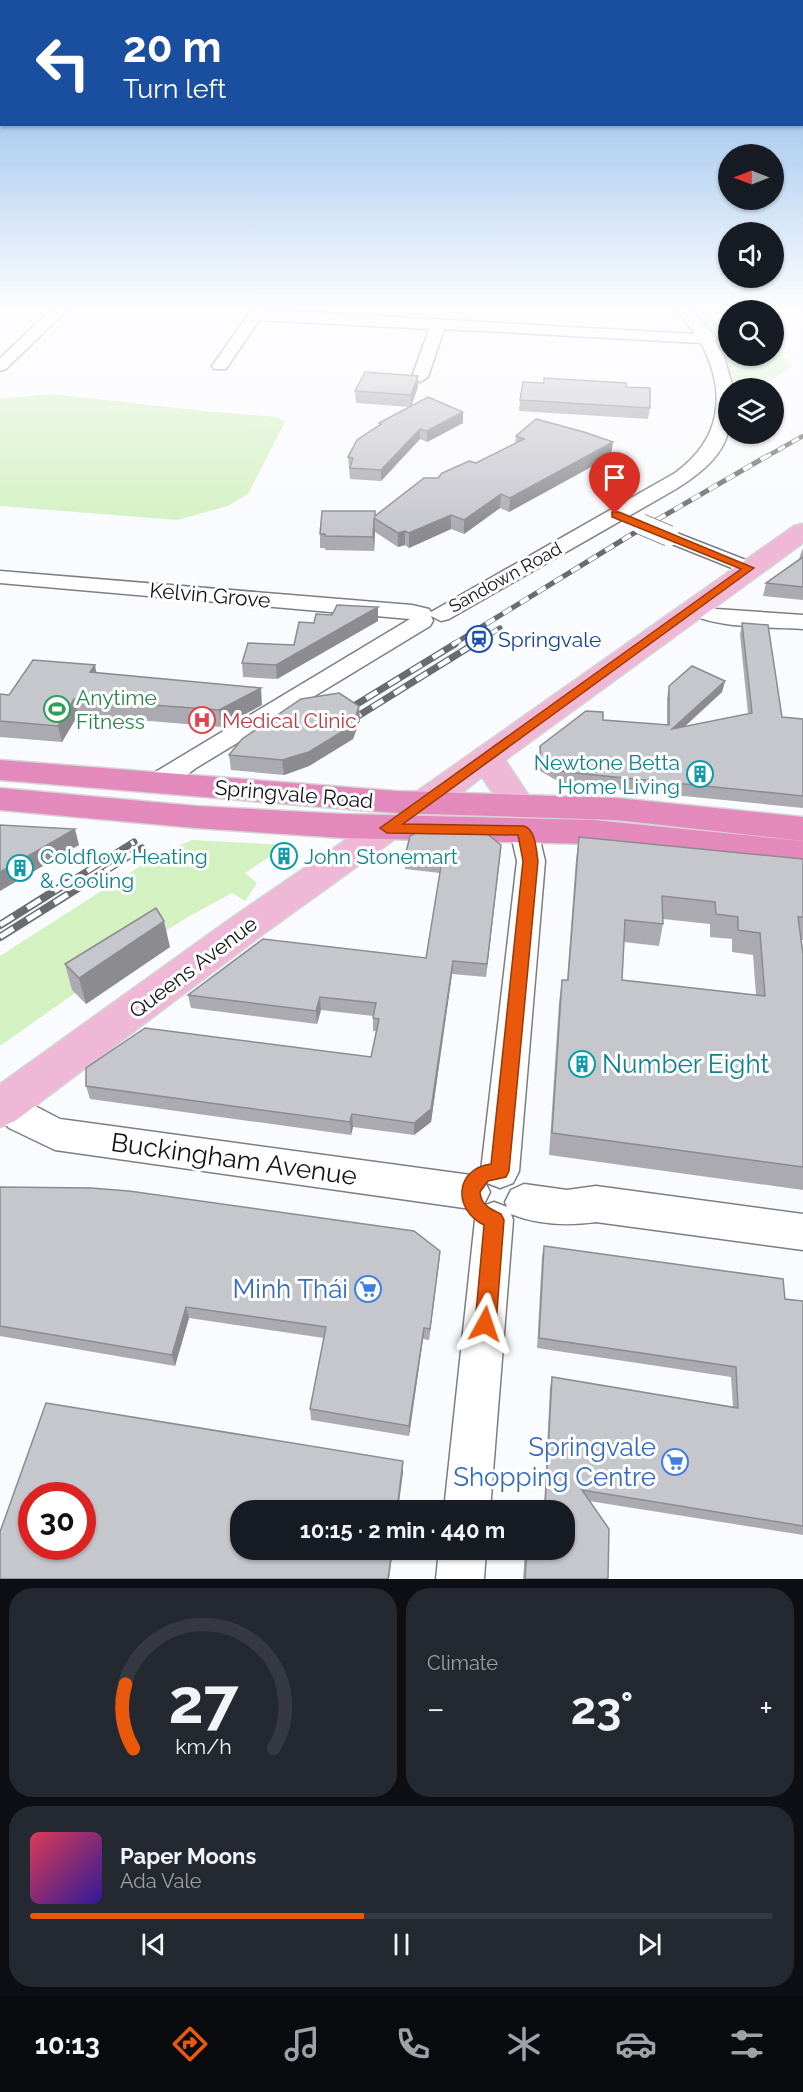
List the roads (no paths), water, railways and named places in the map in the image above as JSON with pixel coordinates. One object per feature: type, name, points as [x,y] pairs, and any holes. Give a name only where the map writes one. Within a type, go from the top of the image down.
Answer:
[{"type":"highway","name":"Springvale Road","points":[[0,770],[424,803],[636,835],[803,853]]},
{"type":"highway","name":"Springvale Road","points":[[0,799],[196,817],[387,828],[617,809],[803,829]]},
{"type":"highway","points":[[387,828],[424,803]]},
{"type":"main road","points":[[424,803],[803,531]]},
{"type":"main road","points":[[487,757],[521,818]]},
{"type":"main road","name":"Queens Avenue","points":[[4,1105],[246,927],[387,828]]},
{"type":"street","name":"Sandown Road","points":[[156,783],[428,617],[695,468],[711,450],[721,425],[724,383]]},
{"type":"street","points":[[615,514],[749,568]]},
{"type":"street","name":"Kelvin Grove","points":[[0,577],[401,611],[428,617]]},
{"type":"street","points":[[696,608],[712,615],[803,622]]},
{"type":"street","points":[[468,1500],[531,861],[521,818]]},
{"type":"street","name":"Buckingham Avenue","points":[[4,1105],[55,1134],[497,1196],[567,1208],[596,1204],[803,1232]]},
{"type":"street","points":[[460,1579],[462,1560]]},
{"type":"railway","points":[[764,458],[803,436]]},
{"type":"railway","points":[[452,645],[629,536],[767,456]]},
{"type":"railway","points":[[472,645],[500,628]]},
{"type":"railway","points":[[344,712],[455,644]]},
{"type":"railway","points":[[350,721],[474,644]]},
{"type":"railway","points":[[65,885],[134,842]]},
{"type":"railway","points":[[83,885],[142,848]]},
{"type":"railway","points":[[0,925],[67,883]]},
{"type":"railway","points":[[0,937],[86,883]]},
{"type":"place","name":"Springvale","points":[[479,639]]},
{"type":"place","name":"Anytime Fitness","points":[[57,709]]},
{"type":"place","name":"Medical Clinic","points":[[202,720]]},
{"type":"place","name":"Newtone Betta Home Living","points":[[700,774]]},
{"type":"place","name":"John Stonemart","points":[[284,856]]},
{"type":"place","name":"Coldflow Heating & Cooling","points":[[20,868]]},
{"type":"place","name":"Number Eight","points":[[582,1064]]},
{"type":"place","name":"Minh Thái","points":[[368,1289]]},
{"type":"place","name":"Springvale Shopping Centre","points":[[675,1462]]}]
